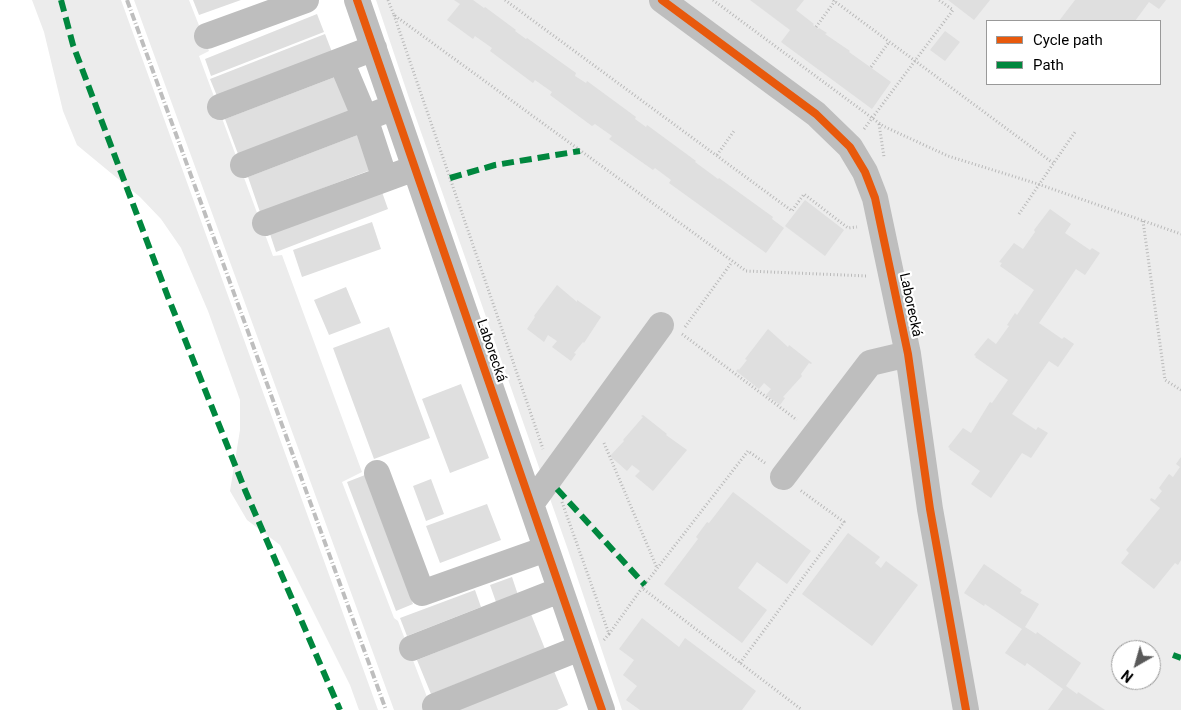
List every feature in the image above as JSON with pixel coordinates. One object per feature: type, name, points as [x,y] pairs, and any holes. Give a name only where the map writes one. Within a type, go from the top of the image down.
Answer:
[{"type":"street","points":[[207,36],[306,0]]},
{"type":"street","name":"Laborecká","points":[[357,0],[583,656],[597,709]]},
{"type":"street","name":"Laborecká","points":[[662,0],[816,114],[850,147],[865,172],[875,198],[908,354],[930,508],[966,710]]},
{"type":"street","points":[[220,107],[374,48]]},
{"type":"street","points":[[341,60],[365,118],[385,179]]},
{"type":"street","points":[[243,165],[394,107]]},
{"type":"street","points":[[265,223],[415,168]]},
{"type":"street","points":[[531,504],[661,325]]},
{"type":"street","points":[[782,477],[870,363],[908,354]]},
{"type":"street","points":[[377,473],[422,593],[546,549]]},
{"type":"street","points":[[412,648],[560,590]]},
{"type":"street","points":[[435,706],[583,656]]},
{"type":"path","points":[[388,0],[609,634]]},
{"type":"path","points":[[505,0],[792,211],[804,194],[848,228],[880,225]]},
{"type":"path","points":[[713,0],[883,126],[948,156],[1038,184],[1181,234]]},
{"type":"path","points":[[850,147],[953,10],[939,0]]},
{"type":"path","points":[[816,27],[834,1],[1053,163]]},
{"type":"path","points":[[394,15],[746,271],[891,277]]},
{"type":"path","points":[[871,67],[889,42]]},
{"type":"path","points":[[717,155],[734,131]]},
{"type":"path","points":[[1018,214],[1075,132]]},
{"type":"path","points":[[1143,221],[1165,380],[1181,390]]},
{"type":"path","points":[[733,262],[680,333],[816,434]]},
{"type":"path","points":[[602,439],[657,569]]},
{"type":"path","points":[[583,656],[609,634],[642,588],[748,451],[844,522],[740,663]]},
{"type":"path","points":[[642,588],[802,710]]},
{"type":"shaded area","points":[[32,0],[121,0],[378,710],[359,710],[350,685],[280,545],[247,520],[230,491],[240,430],[240,400],[208,311],[181,248],[161,219],[140,197],[77,145],[63,111],[44,32]]},
{"type":"shaded area","points":[[134,0],[189,0],[209,51],[199,56],[273,256],[282,255],[362,472],[342,482],[394,618],[398,621],[432,710],[394,710]]},
{"type":"shaded area","points":[[376,0],[1181,0],[1181,710],[622,710]]},
{"type":"building","points":[[193,0],[241,0],[199,15]]},
{"type":"building","points":[[454,0],[473,0],[485,7],[526,39],[576,73],[575,76],[586,83],[587,81],[636,117],[635,119],[646,127],[647,125],[718,179],[773,217],[772,219],[784,228],[766,253],[669,183],[671,180],[655,168],[653,170],[609,139],[612,136],[595,124],[592,126],[550,95],[552,92],[535,80],[533,83],[490,51],[492,48],[475,36],[473,39],[447,20],[460,4]]},
{"type":"building","points":[[750,0],[804,0],[796,10],[818,29],[827,33],[825,34],[891,82],[872,109],[781,42],[790,30]]},
{"type":"building","points":[[948,0],[990,0],[974,20]]},
{"type":"building","points":[[1075,0],[1166,0],[1159,9],[1149,2],[1136,20],[1060,20]]},
{"type":"building","points":[[317,14],[324,32],[211,76],[205,59]]},
{"type":"building","points":[[945,31],[960,42],[945,61],[930,50]]},
{"type":"building","points":[[325,34],[332,52],[217,96],[210,79]]},
{"type":"building","points":[[340,75],[354,110],[238,154],[225,119]]},
{"type":"building","points":[[360,134],[373,169],[260,212],[248,177]]},
{"type":"building","points":[[382,192],[388,209],[276,252],[270,234]]},
{"type":"building","points":[[805,200],[844,230],[825,256],[785,226]]},
{"type":"building","points":[[1050,209],[1071,224],[1065,233],[1090,250],[1092,248],[1100,253],[1085,275],[1076,269],[1039,323],[1062,339],[1064,337],[1074,344],[1058,367],[1049,361],[1012,414],[1036,430],[1038,427],[1048,433],[1031,458],[1022,453],[991,498],[971,484],[980,471],[948,447],[963,428],[971,433],[990,402],[992,403],[1008,380],[974,355],[988,338],[996,344],[1009,326],[1007,325],[1015,313],[1017,315],[1034,290],[1000,266],[1002,263],[999,262],[1014,243],[1023,249],[1035,232],[1034,230]]},
{"type":"building","points":[[372,222],[381,249],[302,277],[293,250]]},
{"type":"building","points":[[557,285],[577,302],[577,300],[601,317],[584,343],[574,353],[576,354],[571,361],[552,347],[557,341],[548,335],[544,342],[527,329],[534,316]]},
{"type":"building","points":[[346,287],[361,323],[329,335],[314,300]]},
{"type":"building","points":[[389,327],[430,438],[374,459],[333,348]]},
{"type":"building","points":[[768,329],[788,347],[789,345],[812,363],[809,363],[801,374],[802,376],[783,397],[785,398],[780,405],[766,395],[771,389],[764,383],[759,389],[736,371],[747,360],[745,359]]},
{"type":"building","points":[[461,384],[489,458],[450,473],[422,399]]},
{"type":"building","points":[[643,415],[687,450],[653,491],[635,476],[640,471],[632,465],[627,471],[610,456],[624,441]]},
{"type":"building","points":[[1181,457],[1181,560],[1178,565],[1175,563],[1154,589],[1121,563],[1129,553],[1126,550],[1160,508],[1150,500],[1151,498],[1155,500],[1162,491],[1159,488],[1169,474],[1173,477],[1180,467],[1176,464]]},
{"type":"building","points":[[365,475],[413,604],[396,611],[347,482]]},
{"type":"building","points":[[431,479],[444,514],[426,521],[413,486]]},
{"type":"building","points":[[733,492],[811,551],[787,584],[757,562],[738,588],[767,610],[742,643],[664,584],[698,539],[696,537],[707,522],[709,523]]},
{"type":"building","points":[[487,504],[501,540],[440,563],[426,526]]},
{"type":"building","points":[[848,533],[880,557],[875,563],[881,568],[886,561],[918,585],[872,646],[802,594]]},
{"type":"building","points":[[984,564],[1022,590],[1020,593],[1039,604],[1025,627],[1036,634],[1037,632],[1081,663],[1066,686],[1105,710],[1048,710],[1063,689],[1027,663],[1025,666],[1005,653],[1022,629],[985,604],[984,606],[964,593]]},
{"type":"building","points":[[512,577],[518,595],[496,602],[490,585]]},
{"type":"building","points":[[475,590],[481,607],[407,636],[400,618]]},
{"type":"building","points":[[531,614],[545,649],[431,694],[417,660]]},
{"type":"building","points":[[642,618],[679,647],[685,638],[756,691],[742,710],[640,710],[626,700],[637,686],[623,675],[634,660],[619,649]]},
{"type":"building","points":[[554,671],[568,705],[557,710],[457,710]]},
{"type":"railway","points":[[127,0],[386,710]]},
{"type":"marked path","points":[[61,0],[73,45],[168,297],[245,490],[340,710]]},
{"type":"marked path","points":[[450,178],[495,165],[580,151]]},
{"type":"marked path","points":[[557,489],[645,585]]},
{"type":"marked path","points":[[1173,655],[1181,658]]},
{"type":"cycle path","points":[[357,0],[602,710]]},
{"type":"cycle path","points":[[662,0],[816,114],[850,147],[865,172],[875,198],[908,354],[930,509],[966,710]]}]
